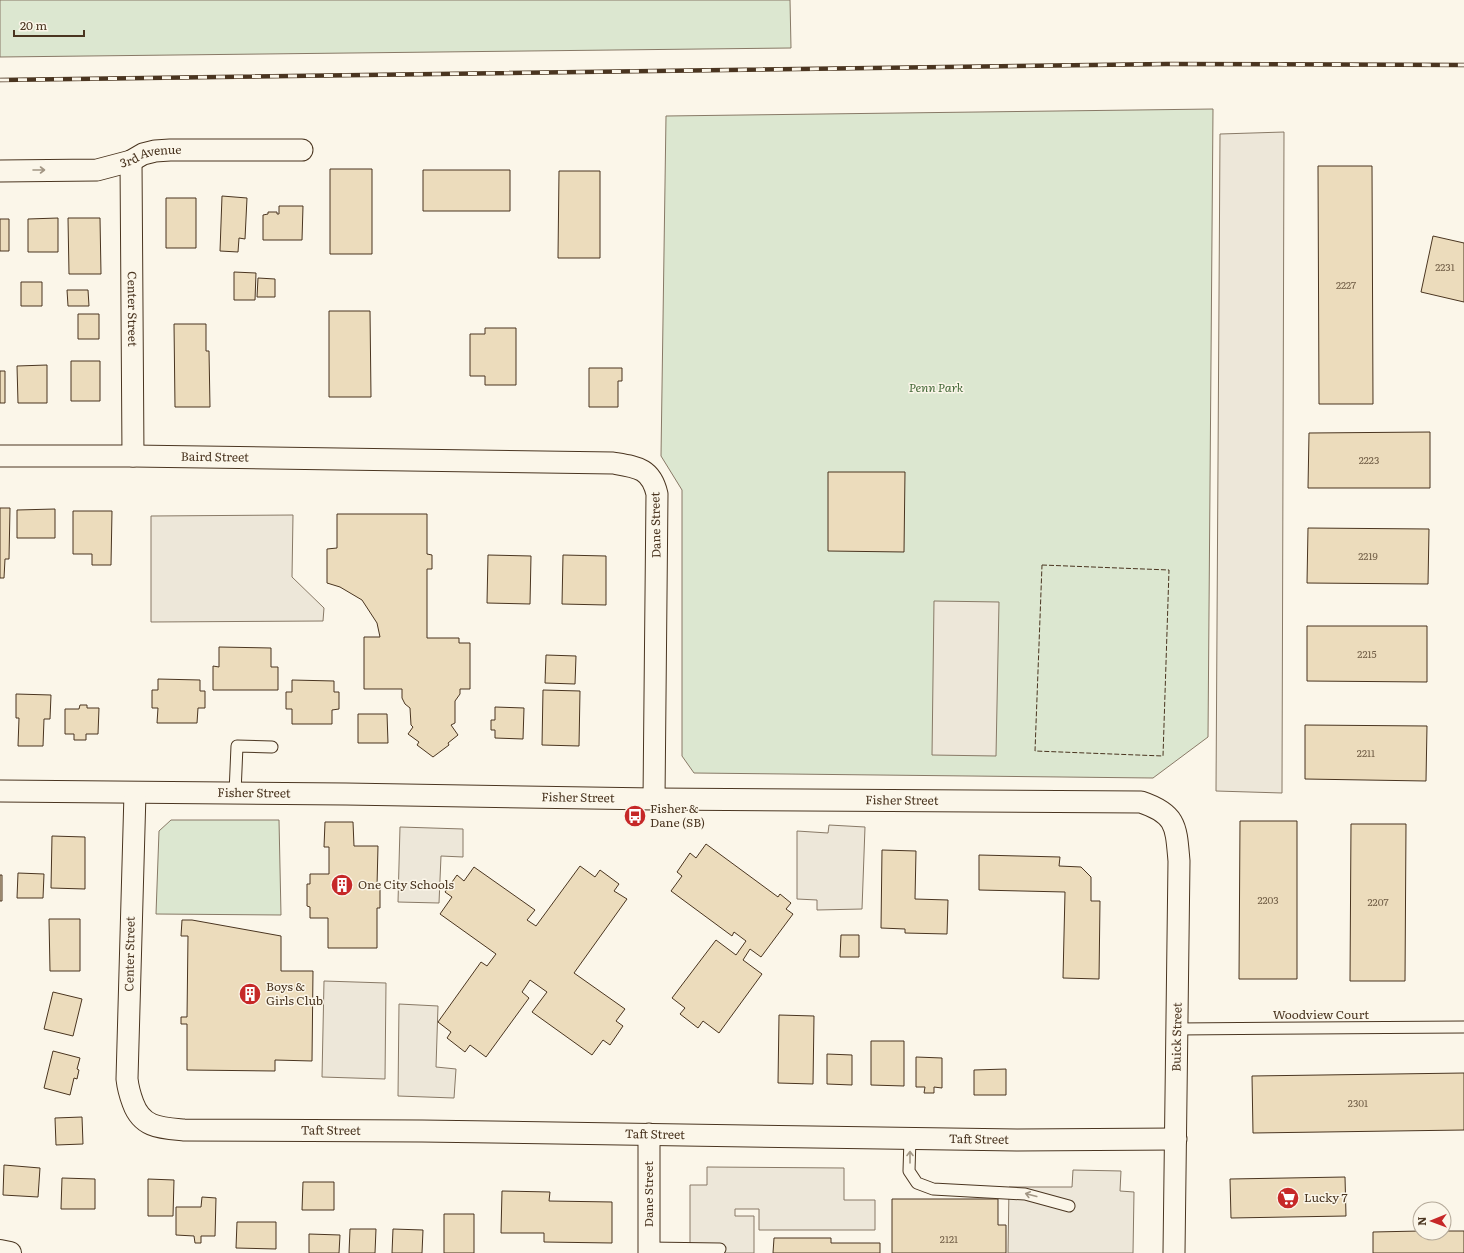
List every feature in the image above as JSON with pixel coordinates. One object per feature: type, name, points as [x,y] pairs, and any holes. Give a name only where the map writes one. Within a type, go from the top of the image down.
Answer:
[{"type":"street","name":"3rd Avenue","points":[[0,171],[97,170],[130,162],[143,154],[170,150],[302,150]]},
{"type":"street","name":"Center Street","points":[[130,162],[133,456]]},
{"type":"street","name":"Baird Street","points":[[0,456],[133,456],[430,461]]},
{"type":"street","name":"Dane Street","points":[[430,461],[613,463],[640,468],[655,484],[657,494],[654,799]]},
{"type":"street","name":"Fisher Street","points":[[0,791],[654,799],[1141,802],[1154,806],[1173,822]]},
{"type":"street","name":"Center Street","points":[[134,793],[127,1079],[129,1092],[138,1114]]},
{"type":"street","name":"Buick Street","points":[[1173,822],[1177,831],[1179,861],[1174,1253]]},
{"type":"street","name":"Taft Street","points":[[138,1114],[146,1122],[156,1126],[184,1130],[422,1131],[1017,1140],[1176,1139]]},
{"type":"street","name":"Dane Street","points":[[649,1134],[650,1251]]},
{"type":"street","points":[[0,1251],[10,1253]]},
{"type":"lane","points":[[235,793],[236,746],[272,746]]},
{"type":"lane","name":"Woodview Court","points":[[1177,1029],[1464,1027]]},
{"type":"lane","points":[[910,1138],[909,1171],[917,1183],[933,1189],[1026,1194],[1068,1206]]},
{"type":"lane","points":[[650,1251],[720,1249]]},
{"type":"green space","points":[[0,0],[790,0],[791,48],[0,57]]},
{"type":"green space","name":"Penn Park","points":[[1213,109],[1208,737],[1153,778],[694,773],[682,756],[682,490],[661,456],[666,116]]},
{"type":"green space","points":[[171,820],[279,820],[281,915],[156,914],[159,831]]},
{"type":"shaded area","points":[[1284,132],[1282,793],[1216,791],[1220,134]]},
{"type":"shaded area","points":[[293,515],[292,577],[324,608],[323,621],[151,622],[151,516]]},
{"type":"shaded area","points":[[934,601],[999,602],[996,756],[932,755]]},
{"type":"shaded area","points":[[829,825],[865,827],[862,909],[817,910],[817,900],[797,899],[797,831],[828,833]]},
{"type":"shaded area","points":[[400,827],[463,829],[463,857],[441,856],[439,903],[398,902]]},
{"type":"shaded area","points":[[324,981],[386,983],[385,1079],[322,1077]]},
{"type":"shaded area","points":[[399,1004],[438,1006],[436,1067],[456,1069],[454,1098],[398,1096]]},
{"type":"shaded area","points":[[707,1167],[844,1168],[844,1200],[875,1200],[875,1230],[759,1230],[759,1209],[735,1209],[735,1216],[754,1216],[754,1253],[690,1253],[690,1185],[707,1185]]},
{"type":"shaded area","points":[[1073,1170],[1121,1171],[1120,1191],[1134,1192],[1133,1253],[1008,1253],[1009,1187],[1072,1187]]},
{"type":"building","points":[[1318,166],[1372,166],[1373,404],[1319,404]]},
{"type":"building","points":[[330,169],[372,169],[372,254],[330,254]]},
{"type":"building","points":[[423,170],[510,170],[510,211],[423,211]]},
{"type":"building","points":[[559,171],[600,171],[600,258],[558,258]]},
{"type":"building","points":[[222,196],[247,198],[245,239],[239,238],[238,252],[220,251]]},
{"type":"building","points":[[166,198],[196,198],[196,248],[166,248]]},
{"type":"building","points":[[279,206],[303,206],[302,240],[263,240],[263,215],[268,214],[268,212],[277,212],[277,214],[279,214]]},
{"type":"building","points":[[58,218],[58,252],[28,252],[28,219]]},
{"type":"building","points":[[68,218],[100,218],[101,274],[69,274]]},
{"type":"building","points":[[0,219],[9,219],[9,251],[0,251]]},
{"type":"building","points":[[1433,236],[1464,243],[1464,302],[1421,292]]},
{"type":"building","points":[[234,272],[256,273],[255,300],[234,300]]},
{"type":"building","points":[[258,278],[275,279],[275,297],[257,297]]},
{"type":"building","points":[[21,282],[42,282],[42,306],[21,306]]},
{"type":"building","points":[[67,290],[88,290],[89,306],[68,306]]},
{"type":"building","points":[[329,311],[370,311],[371,397],[329,397]]},
{"type":"building","points":[[78,314],[99,314],[99,339],[78,339]]},
{"type":"building","points":[[174,324],[206,324],[206,351],[209,351],[210,407],[175,407]]},
{"type":"building","points":[[485,328],[516,328],[516,385],[485,385],[485,376],[470,376],[470,334],[485,334]]},
{"type":"building","points":[[71,361],[100,361],[100,401],[71,401]]},
{"type":"building","points":[[47,365],[47,403],[18,403],[17,366]]},
{"type":"building","points":[[589,368],[622,368],[622,381],[618,381],[618,407],[589,407]]},
{"type":"building","points":[[0,371],[5,371],[5,403],[0,403]]},
{"type":"building","points":[[1430,432],[1430,488],[1308,488],[1309,433]]},
{"type":"building","points":[[828,472],[905,472],[904,552],[828,551]]},
{"type":"building","points":[[0,508],[10,508],[9,559],[5,559],[4,578],[0,578]]},
{"type":"building","points":[[55,509],[55,538],[17,538],[17,510]]},
{"type":"building","points":[[73,511],[112,511],[111,565],[92,565],[92,554],[73,554]]},
{"type":"building","points":[[337,514],[427,514],[427,554],[432,555],[432,569],[427,569],[427,638],[459,638],[459,643],[470,643],[470,689],[460,689],[460,694],[455,701],[455,723],[451,725],[458,735],[448,743],[449,745],[433,757],[417,745],[419,742],[408,734],[413,727],[411,725],[410,708],[405,704],[402,698],[402,689],[364,689],[364,637],[380,637],[377,623],[362,600],[340,587],[327,583],[327,549],[337,548]]},
{"type":"building","points":[[1308,528],[1429,529],[1428,584],[1307,583]]},
{"type":"building","points":[[488,555],[531,556],[530,604],[487,603]]},
{"type":"building","points":[[563,555],[606,556],[606,605],[562,604]]},
{"type":"building","points":[[1307,626],[1427,626],[1427,682],[1307,681]]},
{"type":"building","points":[[219,647],[271,648],[271,667],[278,667],[278,690],[213,690],[213,666],[219,667]]},
{"type":"building","points":[[546,655],[576,656],[575,684],[545,683]]},
{"type":"building","points":[[158,679],[200,680],[200,691],[205,691],[205,708],[198,708],[197,723],[157,723],[158,708],[152,708],[152,690],[158,690]]},
{"type":"building","points":[[292,680],[334,681],[334,692],[339,692],[339,709],[332,710],[332,724],[292,724],[292,709],[286,709],[286,692],[292,692]]},
{"type":"building","points":[[543,690],[580,691],[579,746],[542,745]]},
{"type":"building","points":[[16,694],[51,695],[50,719],[44,719],[43,746],[18,746],[19,718],[16,718]]},
{"type":"building","points":[[80,705],[87,705],[87,708],[99,708],[98,734],[86,734],[86,740],[74,740],[74,734],[65,734],[65,709],[79,709]]},
{"type":"building","points":[[495,707],[524,708],[523,739],[495,738],[495,730],[491,730],[491,720],[495,720]]},
{"type":"building","points":[[358,714],[387,714],[388,743],[358,743]]},
{"type":"building","points":[[1305,725],[1427,726],[1426,781],[1305,779]]},
{"type":"building","points":[[1240,821],[1297,821],[1297,979],[1239,979]]},
{"type":"building","name":"One City Schools","points":[[325,822],[353,822],[354,846],[378,846],[377,886],[380,886],[380,908],[377,908],[377,948],[328,948],[328,918],[310,918],[310,907],[307,906],[307,884],[310,884],[310,874],[329,874],[329,847],[324,847]]},
{"type":"building","points":[[1351,824],[1406,824],[1405,981],[1350,981]]},
{"type":"building","points":[[52,836],[85,837],[85,889],[51,888]]},
{"type":"building","points":[[706,844],[778,897],[780,894],[791,903],[786,909],[793,914],[761,957],[750,949],[743,960],[762,974],[719,1033],[703,1021],[698,1028],[680,1014],[685,1008],[672,998],[716,940],[736,955],[746,941],[734,932],[732,936],[671,891],[682,876],[677,872],[690,853],[696,858]]},
{"type":"building","points":[[882,850],[916,851],[915,899],[948,900],[947,934],[905,933],[905,929],[881,928]]},
{"type":"building","points":[[979,855],[1060,857],[1059,866],[1081,867],[1091,877],[1091,901],[1100,901],[1099,979],[1063,978],[1065,892],[979,890]]},
{"type":"building","points":[[580,866],[595,877],[600,870],[619,884],[614,891],[627,899],[574,973],[625,1009],[616,1021],[623,1026],[610,1045],[603,1040],[592,1055],[532,1012],[547,992],[530,980],[522,992],[529,998],[486,1057],[470,1045],[465,1052],[447,1038],[451,1032],[438,1022],[481,962],[487,966],[496,954],[440,914],[452,897],[445,892],[457,875],[464,881],[474,867],[535,910],[527,920],[536,926]]},
{"type":"building","points":[[18,873],[44,874],[43,898],[17,898]]},
{"type":"building","points":[[0,875],[2,875],[2,901],[0,901]]},
{"type":"building","points":[[49,919],[80,919],[80,971],[50,971]]},
{"type":"building","name":"Boys & Girls Club","points":[[182,920],[192,920],[281,936],[281,971],[313,971],[312,1061],[275,1060],[275,1071],[187,1070],[187,1024],[181,1024],[181,1017],[187,1017],[188,936],[181,936]]},
{"type":"building","points":[[841,935],[859,935],[859,957],[840,957]]},
{"type":"building","points":[[53,992],[82,999],[73,1036],[44,1029]]},
{"type":"building","points":[[779,1015],[814,1016],[813,1084],[778,1083]]},
{"type":"building","points":[[871,1041],[904,1041],[904,1086],[871,1085]]},
{"type":"building","points":[[53,1051],[80,1058],[77,1069],[79,1070],[77,1079],[74,1078],[70,1095],[44,1088]]},
{"type":"building","points":[[827,1054],[852,1055],[852,1085],[827,1084]]},
{"type":"building","points":[[916,1057],[942,1058],[942,1088],[934,1087],[934,1093],[924,1093],[925,1087],[916,1087]]},
{"type":"building","points":[[1006,1069],[1006,1095],[974,1095],[974,1070]]},
{"type":"building","points":[[1464,1073],[1464,1130],[1253,1133],[1252,1076]]},
{"type":"building","points":[[82,1117],[83,1144],[56,1145],[55,1118]]},
{"type":"building","points":[[4,1165],[40,1168],[38,1197],[3,1195]]},
{"type":"building","name":"Lucky 7","points":[[1345,1177],[1346,1216],[1231,1218],[1230,1179]]},
{"type":"building","points":[[62,1178],[95,1179],[95,1209],[61,1209]]},
{"type":"building","points":[[148,1179],[174,1180],[173,1216],[148,1216]]},
{"type":"building","points":[[303,1182],[334,1182],[334,1210],[302,1210]]},
{"type":"building","points":[[502,1191],[550,1192],[549,1201],[612,1202],[612,1243],[544,1242],[544,1233],[501,1233]]},
{"type":"building","points":[[202,1197],[216,1198],[215,1236],[201,1236],[201,1243],[195,1243],[194,1236],[176,1235],[176,1207],[201,1207]]},
{"type":"building","points":[[892,1199],[998,1199],[998,1225],[1006,1225],[1006,1253],[892,1253]]},
{"type":"building","points":[[444,1214],[474,1214],[474,1253],[444,1253]]},
{"type":"building","points":[[237,1222],[276,1222],[276,1249],[236,1248]]},
{"type":"building","points":[[350,1229],[376,1229],[375,1253],[349,1253]]},
{"type":"building","points":[[393,1229],[423,1230],[422,1253],[392,1253]]},
{"type":"building","points":[[1412,1231],[1412,1241],[1452,1241],[1452,1231],[1464,1231],[1464,1253],[1373,1253],[1373,1232]]},
{"type":"building","points":[[309,1234],[340,1235],[339,1253],[309,1253]]},
{"type":"building","points":[[774,1238],[831,1238],[831,1243],[880,1243],[880,1253],[773,1253]]},
{"type":"railway","points":[[0,80],[1167,64],[1464,65]]},
{"type":"fence","points":[[1042,565],[1169,570],[1163,756],[1035,751],[1042,565]]},
{"type":"place","name":"Fisher & Dane (SB)","points":[[635,816]]},
{"type":"place","name":"One City Schools","points":[[342,885]]},
{"type":"place","name":"Boys & Girls Club","points":[[250,994]]},
{"type":"place","name":"Lucky 7","points":[[1288,1198]]}]
